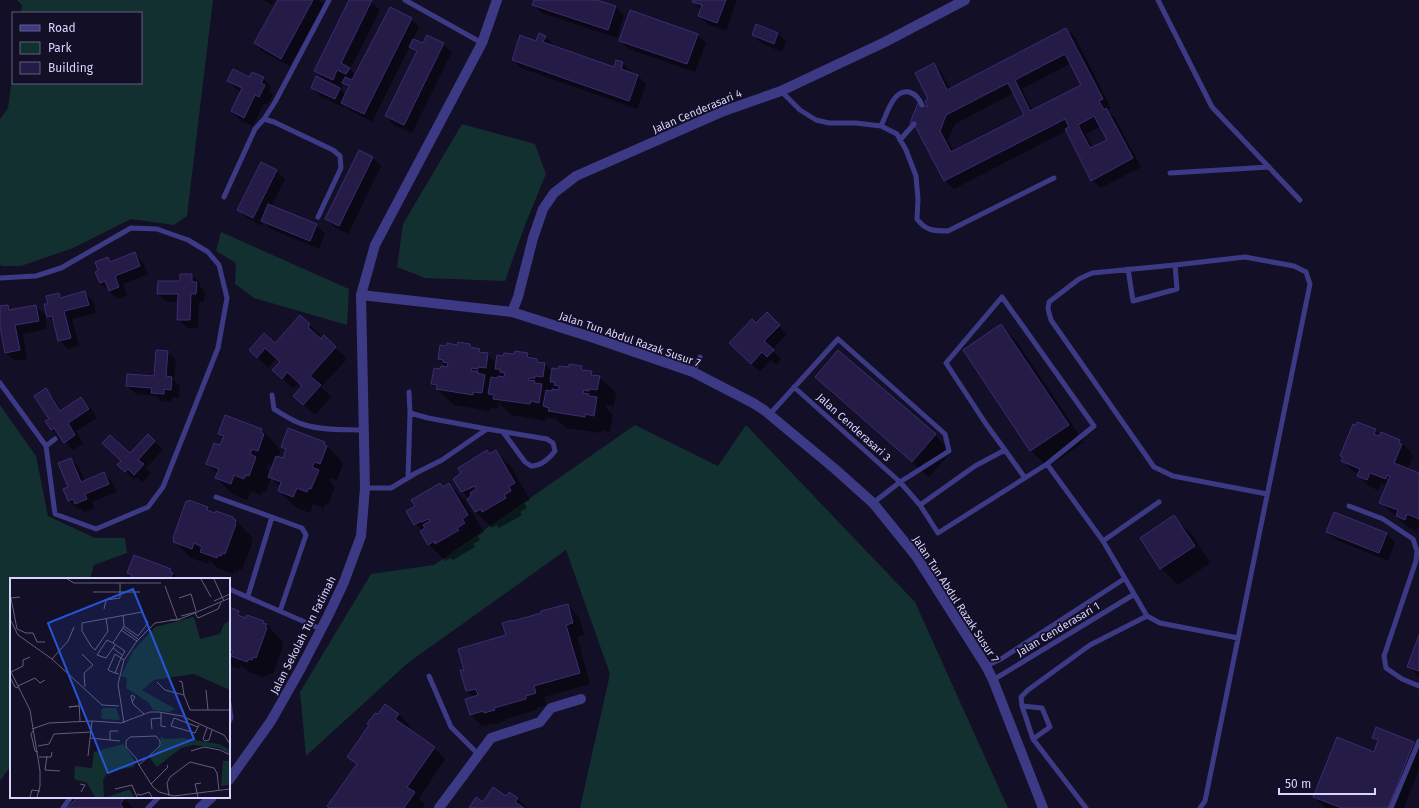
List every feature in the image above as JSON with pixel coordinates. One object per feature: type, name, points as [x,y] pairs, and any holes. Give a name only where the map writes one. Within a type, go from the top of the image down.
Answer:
[{"type":"street","points":[[361,295],[369,264],[376,245],[482,43],[497,0]]},
{"type":"street","name":"Jalan Cenderasari 4","points":[[512,312],[518,297],[533,238],[543,209],[554,193],[576,176],[724,111],[781,91],[885,42],[966,0]]},
{"type":"street","name":"Jalan Tun Abdul Razak Susur 7","points":[[361,295],[512,312],[594,338],[692,372],[767,412],[836,469],[873,503],[916,556],[986,666],[993,680],[1043,808]]},
{"type":"street","name":"Jalan Sekolah Tun Fatimah","points":[[230,779],[271,721],[301,668],[344,582],[361,536],[365,488],[361,295]]},
{"type":"street","points":[[439,808],[492,738],[540,722],[551,708],[581,699]]},
{"type":"street","points":[[200,808],[211,798]]},
{"type":"lane","points":[[224,197],[255,129],[264,119],[275,102],[329,0]]},
{"type":"lane","points":[[405,0],[482,43]]},
{"type":"lane","points":[[1158,0],[1212,107],[1300,200]]},
{"type":"lane","points":[[781,91],[800,110],[816,120],[829,123],[856,123],[882,126],[897,134],[906,150],[916,176],[918,199],[917,219],[923,227],[935,231],[948,231],[1054,178]]},
{"type":"lane","points":[[882,126],[894,99],[899,94],[910,92],[919,98],[922,105]]},
{"type":"lane","points":[[264,119],[274,122],[333,150],[340,156],[341,168],[318,217]]},
{"type":"lane","points":[[900,140],[914,124]]},
{"type":"lane","points":[[1170,173],[1269,167]]},
{"type":"lane","points":[[0,278],[36,276],[61,268],[131,228],[156,228],[188,240],[208,252],[219,265],[228,298],[218,348],[163,487],[148,507],[96,529],[55,514],[46,446],[0,384]]},
{"type":"lane","points":[[1200,808],[1205,801],[1310,284],[1306,272],[1294,266],[1245,257],[1175,266],[1092,273],[1079,279],[1049,302],[1048,309],[1051,320],[1154,467],[1173,476],[1267,494]]},
{"type":"lane","points":[[1128,269],[1133,302],[1177,290],[1175,266]]},
{"type":"lane","points":[[1002,297],[1094,426],[1047,464],[1024,478],[1005,450],[946,363],[1002,297]]},
{"type":"lane","points":[[767,412],[794,387],[838,339],[844,344],[945,434],[949,451],[900,482],[873,503]]},
{"type":"lane","points":[[692,372],[700,357]]},
{"type":"lane","name":"Jalan Cenderasari 3","points":[[794,387],[900,482],[920,505],[938,533],[1024,478]]},
{"type":"lane","points":[[408,478],[410,392]]},
{"type":"lane","points":[[272,395],[274,409],[294,421],[306,426],[329,429],[364,430]]},
{"type":"lane","points":[[410,413],[428,418],[547,439],[553,443],[555,451],[550,457],[531,466],[526,462],[503,432]]},
{"type":"lane","points":[[365,488],[391,488],[442,460],[487,429]]},
{"type":"lane","points":[[46,446],[55,440]]},
{"type":"lane","points":[[920,505],[975,466],[1005,450]]},
{"type":"lane","points":[[1047,464],[1103,541],[1133,595],[1147,616],[1160,623],[1238,638]]},
{"type":"lane","points":[[216,497],[302,528],[306,535],[280,610]]},
{"type":"lane","points":[[1103,541],[1159,502]]},
{"type":"lane","points":[[1349,506],[1383,519],[1413,539],[1417,551],[1416,561],[1384,656],[1386,668],[1402,679],[1419,686]]},
{"type":"lane","points":[[248,596],[272,517]]},
{"type":"lane","name":"Jalan Cenderasari 1","points":[[986,666],[1001,659],[1124,579]]},
{"type":"lane","points":[[230,589],[321,629]]},
{"type":"lane","name":"Jalan Cenderasari 1","points":[[993,680],[1133,595]]},
{"type":"lane","points":[[1086,808],[1033,739],[1022,706],[1021,697],[1028,690],[1090,645],[1147,616]]},
{"type":"lane","points":[[429,676],[451,727],[479,755]]},
{"type":"lane","points":[[1022,706],[1042,708],[1050,727],[1033,739]]},
{"type":"lane","points":[[1391,808],[1419,741]]},
{"type":"lane","points":[[63,808],[70,798]]},
{"type":"lane","points":[[148,808],[158,798]]},
{"type":"green space","points":[[17,0],[213,0],[187,216],[174,225],[131,219],[73,248],[21,266],[1,266],[0,119],[8,108],[12,78],[12,84],[142,84],[142,12],[21,12],[22,5]]},
{"type":"green space","points":[[462,124],[535,144],[546,174],[525,225],[505,281],[425,278],[397,267],[403,224]]},
{"type":"green space","points":[[221,232],[349,289],[347,325],[254,298],[235,284],[236,263],[216,251]]},
{"type":"green space","points":[[0,405],[36,456],[48,516],[95,538],[125,538],[127,553],[94,565],[90,578],[10,578],[10,767],[0,781]]},
{"type":"green space","points":[[635,425],[718,466],[746,425],[915,602],[1008,808],[580,808],[610,674],[566,550],[409,662],[306,756],[300,692],[371,574],[434,565]]},
{"type":"building","points":[[278,0],[313,0],[281,59],[254,43]]},
{"type":"building","points":[[349,0],[372,0],[341,63],[350,68],[346,74],[337,70],[333,80],[314,71]]},
{"type":"building","points":[[534,0],[597,0],[616,6],[608,30],[532,5]]},
{"type":"building","points":[[693,0],[726,0],[717,23],[698,16],[702,5],[692,2]]},
{"type":"building","points":[[390,7],[412,18],[364,114],[341,103],[349,86],[342,83],[345,77],[352,80]]},
{"type":"building","points":[[630,10],[698,34],[687,64],[619,41]]},
{"type":"building","points":[[756,24],[778,33],[774,44],[752,35]]},
{"type":"building","points":[[1066,28],[1103,99],[1099,101],[1104,110],[1106,108],[1133,158],[1091,181],[1065,129],[1069,127],[1065,119],[944,181],[914,124],[910,123],[918,103],[928,107],[925,101],[928,99],[915,73],[934,63],[947,90]],"holes":[[[1065,54],[1081,85],[1030,111],[1015,80]],[[1008,83],[1024,115],[951,152],[940,131],[946,115]],[[1094,116],[1107,140],[1090,148],[1078,125]]]},
{"type":"building","points":[[539,33],[546,36],[543,42],[614,67],[616,60],[623,62],[621,69],[638,75],[629,101],[512,60],[520,35],[536,41]]},
{"type":"building","points":[[427,35],[444,43],[404,125],[385,116],[417,51],[409,47],[413,39],[423,43]]},
{"type":"building","points":[[233,69],[249,77],[252,72],[264,77],[261,83],[265,85],[259,97],[255,95],[244,118],[231,111],[242,88],[227,81]]},
{"type":"building","points":[[316,76],[340,88],[335,99],[311,88]]},
{"type":"building","points":[[359,150],[373,157],[339,226],[325,219]]},
{"type":"building","points":[[261,162],[277,170],[253,218],[237,210]]},
{"type":"building","points":[[268,204],[317,224],[310,241],[261,221]]},
{"type":"building","points":[[135,252],[140,266],[115,276],[119,287],[109,291],[105,281],[100,283],[95,272],[98,270],[95,262],[108,257],[110,262]]},
{"type":"building","points":[[180,274],[192,274],[192,282],[197,282],[196,294],[191,294],[190,320],[177,320],[178,294],[157,294],[158,281],[180,281]]},
{"type":"building","points":[[85,291],[89,305],[64,311],[71,338],[58,341],[52,316],[47,317],[44,304],[48,304],[46,296],[59,293],[60,298]]},
{"type":"building","points":[[8,305],[9,310],[36,305],[39,321],[15,325],[20,350],[5,353],[0,326],[0,306]]},
{"type":"building","points":[[767,312],[780,325],[764,341],[774,350],[767,357],[762,352],[751,364],[729,343],[752,319],[756,323]]},
{"type":"building","points":[[300,315],[310,324],[308,327],[321,339],[324,335],[336,347],[310,376],[321,385],[303,405],[293,396],[302,386],[287,372],[282,379],[272,370],[280,362],[265,348],[257,358],[249,350],[264,333],[275,343]]},
{"type":"building","points":[[1001,324],[1069,425],[1030,451],[963,350]]},
{"type":"building","points":[[458,342],[470,344],[470,347],[480,349],[479,352],[488,353],[486,368],[472,368],[471,371],[478,371],[477,373],[485,375],[482,393],[473,392],[473,395],[436,389],[437,385],[431,384],[434,368],[440,369],[441,366],[447,367],[448,363],[438,359],[440,345],[446,346],[447,343],[457,345]]},
{"type":"building","points":[[156,350],[168,351],[166,376],[172,377],[171,390],[164,389],[164,394],[151,393],[152,388],[126,386],[127,374],[154,376]]},
{"type":"building","points":[[838,350],[936,434],[912,462],[815,377]]},
{"type":"building","points":[[515,351],[528,353],[527,357],[537,359],[537,362],[545,363],[543,377],[535,376],[535,378],[529,378],[528,380],[535,381],[534,383],[542,384],[539,403],[531,401],[530,404],[493,399],[494,395],[488,394],[491,377],[504,377],[505,373],[500,372],[500,369],[495,369],[497,355],[503,356],[504,353],[514,354]]},
{"type":"building","points":[[569,364],[582,366],[582,370],[592,371],[591,375],[600,376],[597,390],[584,390],[583,393],[589,394],[589,396],[597,397],[594,416],[585,414],[585,417],[548,411],[549,408],[543,406],[546,390],[559,390],[559,386],[554,385],[555,382],[550,382],[552,368],[558,369],[559,366],[569,367]]},
{"type":"building","points":[[46,388],[60,411],[81,397],[89,409],[68,423],[75,435],[64,443],[54,428],[51,430],[45,421],[49,419],[34,396]]},
{"type":"building","points":[[225,415],[262,429],[261,432],[264,434],[258,451],[252,449],[250,454],[256,457],[249,476],[246,475],[244,479],[234,475],[231,484],[215,478],[219,469],[206,464],[214,443],[220,445],[224,436],[218,434]]},
{"type":"building","points":[[1357,422],[1376,429],[1374,434],[1379,436],[1381,432],[1400,440],[1399,443],[1402,444],[1394,463],[1419,473],[1419,519],[1407,514],[1405,520],[1396,516],[1398,510],[1379,503],[1390,476],[1387,475],[1386,479],[1370,473],[1367,480],[1357,476],[1360,469],[1341,461],[1343,457],[1340,456],[1353,424],[1356,425]]},
{"type":"building","points":[[288,428],[325,442],[324,445],[327,446],[320,464],[315,462],[312,467],[319,470],[311,489],[309,488],[307,492],[297,488],[293,497],[278,491],[281,482],[268,477],[276,456],[283,458],[286,449],[281,447]]},
{"type":"building","points":[[148,434],[155,441],[138,460],[144,464],[134,475],[128,469],[125,472],[117,465],[121,461],[102,443],[110,435],[130,453]]},
{"type":"building","points":[[487,450],[489,454],[496,450],[515,483],[509,486],[511,491],[504,495],[506,498],[482,512],[481,509],[475,512],[467,499],[471,496],[470,493],[476,489],[475,486],[461,492],[453,479],[461,473],[458,468]]},
{"type":"building","points":[[71,458],[81,482],[104,472],[109,484],[85,494],[87,499],[75,504],[73,499],[68,501],[63,489],[68,487],[58,463]]},
{"type":"building","points":[[440,483],[443,487],[449,483],[468,515],[462,519],[465,523],[457,528],[459,530],[435,544],[434,541],[428,545],[420,531],[425,528],[423,525],[430,521],[428,519],[414,525],[406,511],[415,506],[411,500]]},
{"type":"building","points":[[189,500],[208,507],[207,510],[215,513],[216,511],[233,517],[233,519],[236,520],[236,524],[225,554],[222,553],[221,556],[218,555],[217,558],[200,552],[202,547],[194,543],[192,549],[173,542],[173,538],[186,501],[188,502]]},
{"type":"building","points":[[1334,512],[1387,533],[1379,553],[1326,532]]},
{"type":"building","points":[[1174,515],[1195,546],[1160,569],[1140,538]]},
{"type":"building","points":[[134,555],[171,569],[170,572],[173,573],[170,578],[131,578],[132,575],[127,573]]},
{"type":"building","points":[[568,604],[573,623],[566,625],[580,673],[534,686],[536,693],[526,696],[526,699],[494,708],[495,710],[484,713],[483,711],[470,715],[465,699],[478,695],[476,689],[466,691],[460,670],[464,670],[458,649],[506,635],[502,623]]},
{"type":"building","points":[[230,607],[239,611],[238,615],[246,618],[247,615],[264,621],[263,623],[267,624],[265,627],[267,628],[256,658],[253,657],[252,660],[249,659],[247,662],[231,656],[233,651],[230,650]]},
{"type":"building","points":[[1419,635],[1419,671],[1407,667]]},
{"type":"building","points":[[385,704],[399,714],[395,719],[435,747],[407,787],[415,792],[404,808],[329,808],[327,806],[357,764],[347,757],[369,725],[367,724],[375,713],[378,714]]},
{"type":"building","points":[[1376,727],[1414,742],[1388,808],[1342,808],[1313,797],[1337,737],[1374,752],[1378,740],[1372,738]]},
{"type":"building","points":[[493,787],[506,796],[509,792],[518,798],[515,802],[524,808],[469,808],[476,797],[483,802]]},
{"type":"building","points":[[77,798],[125,798],[120,804],[123,807],[121,808],[67,808]]}]
